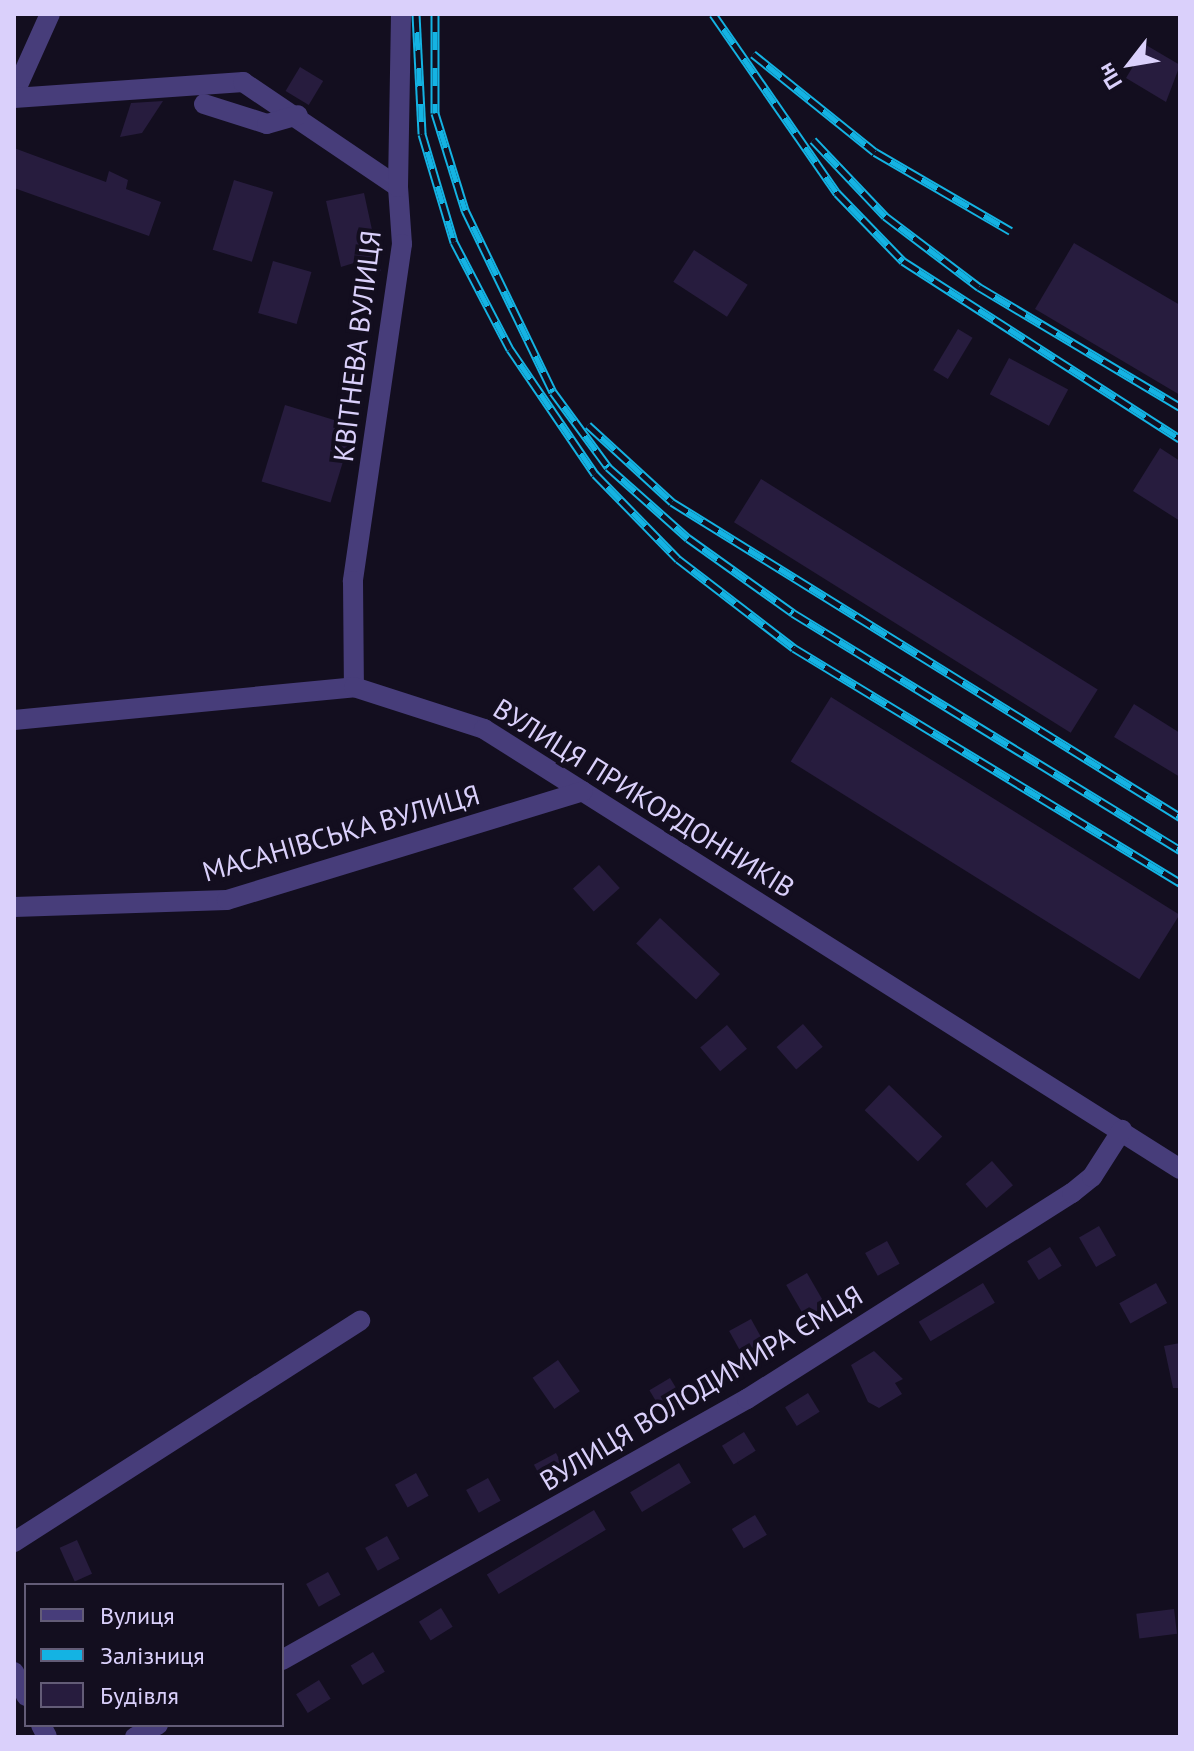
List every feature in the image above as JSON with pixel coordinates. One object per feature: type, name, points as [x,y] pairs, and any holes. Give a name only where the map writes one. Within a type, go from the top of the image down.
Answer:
[{"type":"street","points":[[50,14],[14,96],[243,82],[298,115],[398,187]]},
{"type":"street","name":"КВІТНЕВА ВУЛИЦЯ","points":[[354,687],[353,581],[384,324],[402,244],[398,187],[401,14]]},
{"type":"street","points":[[204,104],[267,124],[298,115]]},
{"type":"street","name":"ВУЛИЦЯ ПРИКОРДОННИКІВ","points":[[14,720],[354,687],[484,729],[1180,1169]]},
{"type":"street","name":"МАСАНІВСЬКА ВУЛИЦЯ","points":[[14,907],[227,900],[583,791]]},
{"type":"street","name":"ВУЛИЦЯ ВОЛОДИМИРА ЄМЦЯ","points":[[284,1659],[773,1382],[1072,1193],[1092,1177],[1122,1130]]},
{"type":"street","points":[[14,1542],[360,1321]]},
{"type":"street","points":[[14,1672],[24,1692]]},
{"type":"street","points":[[135,1737],[154,1727]]},
{"type":"building","points":[[1146,45],[1180,65],[1166,102],[1126,78]]},
{"type":"building","points":[[300,67],[323,81],[309,105],[286,91]]},
{"type":"building","points":[[163,101],[142,133],[120,137],[131,103]]},
{"type":"building","points":[[14,148],[106,182],[109,171],[128,180],[126,189],[161,202],[149,236],[14,188]]},
{"type":"building","points":[[234,180],[273,192],[252,262],[213,250]]},
{"type":"building","points":[[364,193],[381,271],[361,275],[357,262],[341,267],[326,201]]},
{"type":"building","points":[[1074,243],[1180,305],[1180,395],[1035,309]]},
{"type":"building","points":[[694,250],[748,285],[727,317],[673,282]]},
{"type":"building","points":[[273,261],[311,272],[297,324],[258,313]]},
{"type":"building","points":[[958,329],[973,338],[948,379],[933,370]]},
{"type":"building","points":[[1009,358],[1068,389],[1049,426],[990,394]]},
{"type":"building","points":[[285,405],[354,426],[330,503],[262,482]]},
{"type":"building","points":[[1160,448],[1180,461],[1180,521],[1133,491]]},
{"type":"building","points":[[761,479],[1098,689],[1071,733],[734,522]]},
{"type":"building","points":[[831,697],[1180,915],[1139,979],[791,761]]},
{"type":"building","points":[[1134,704],[1180,733],[1180,777],[1114,737]]},
{"type":"building","points":[[599,865],[620,888],[594,911],[573,888]]},
{"type":"building","points":[[660,918],[720,974],[696,1000],[636,944]]},
{"type":"building","points":[[803,1024],[823,1047],[796,1070],[777,1047]]},
{"type":"building","points":[[727,1025],[747,1049],[720,1071],[700,1047]]},
{"type":"building","points":[[889,1085],[942,1136],[918,1162],[865,1110]]},
{"type":"building","points":[[992,1161],[1013,1185],[987,1208],[966,1184]]},
{"type":"building","points":[[1099,1226],[1116,1255],[1096,1267],[1079,1238]]},
{"type":"building","points":[[887,1241],[900,1264],[878,1276],[865,1253]]},
{"type":"building","points":[[1050,1247],[1062,1266],[1039,1280],[1027,1261]]},
{"type":"building","points":[[807,1273],[826,1307],[806,1319],[786,1285]]},
{"type":"building","points":[[983,1283],[995,1303],[931,1341],[919,1322]]},
{"type":"building","points":[[1156,1283],[1167,1303],[1130,1323],[1119,1303]]},
{"type":"building","points":[[751,1319],[764,1342],[742,1354],[729,1331]]},
{"type":"building","points":[[1180,1343],[1180,1388],[1173,1388],[1164,1346]]},
{"type":"building","points":[[874,1351],[903,1379],[895,1383],[902,1394],[879,1408],[868,1402],[851,1365]]},
{"type":"building","points":[[558,1360],[580,1391],[554,1409],[533,1378]]},
{"type":"building","points":[[670,1378],[683,1400],[663,1413],[649,1390]]},
{"type":"building","points":[[808,1393],[820,1412],[797,1426],[785,1407]]},
{"type":"building","points":[[744,1432],[756,1451],[734,1464],[722,1446]]},
{"type":"building","points":[[556,1453],[568,1476],[546,1488],[534,1465]]},
{"type":"building","points":[[679,1463],[691,1483],[642,1512],[630,1492]]},
{"type":"building","points":[[416,1473],[429,1496],[408,1507],[395,1485]]},
{"type":"building","points":[[488,1478],[501,1501],[479,1513],[466,1490]]},
{"type":"building","points":[[594,1510],[606,1530],[499,1594],[487,1574]]},
{"type":"building","points":[[755,1515],[767,1535],[744,1549],[732,1529]]},
{"type":"building","points":[[387,1536],[400,1559],[378,1571],[365,1548]]},
{"type":"building","points":[[77,1540],[92,1574],[75,1582],[60,1548]]},
{"type":"building","points":[[328,1572],[341,1595],[319,1607],[306,1584]]},
{"type":"building","points":[[441,1608],[453,1627],[431,1640],[419,1622]]},
{"type":"building","points":[[1174,1609],[1177,1634],[1139,1638],[1136,1614]]},
{"type":"building","points":[[373,1652],[385,1672],[363,1685],[351,1665]]},
{"type":"building","points":[[319,1680],[331,1699],[308,1713],[296,1694]]},
{"type":"railway","points":[[416,14],[422,134],[454,242],[510,349],[595,474],[678,559],[794,648],[1180,883]]},
{"type":"railway","points":[[435,14],[435,113],[465,210],[553,392],[608,467],[688,538],[793,613],[1180,850]]},
{"type":"railway","points":[[713,14],[837,193],[903,261],[1180,439]]},
{"type":"railway","points":[[753,54],[875,152],[1011,231]]},
{"type":"railway","points":[[813,140],[885,216],[979,287],[1180,407]]},
{"type":"railway","points":[[588,425],[672,502],[1180,817]]}]
